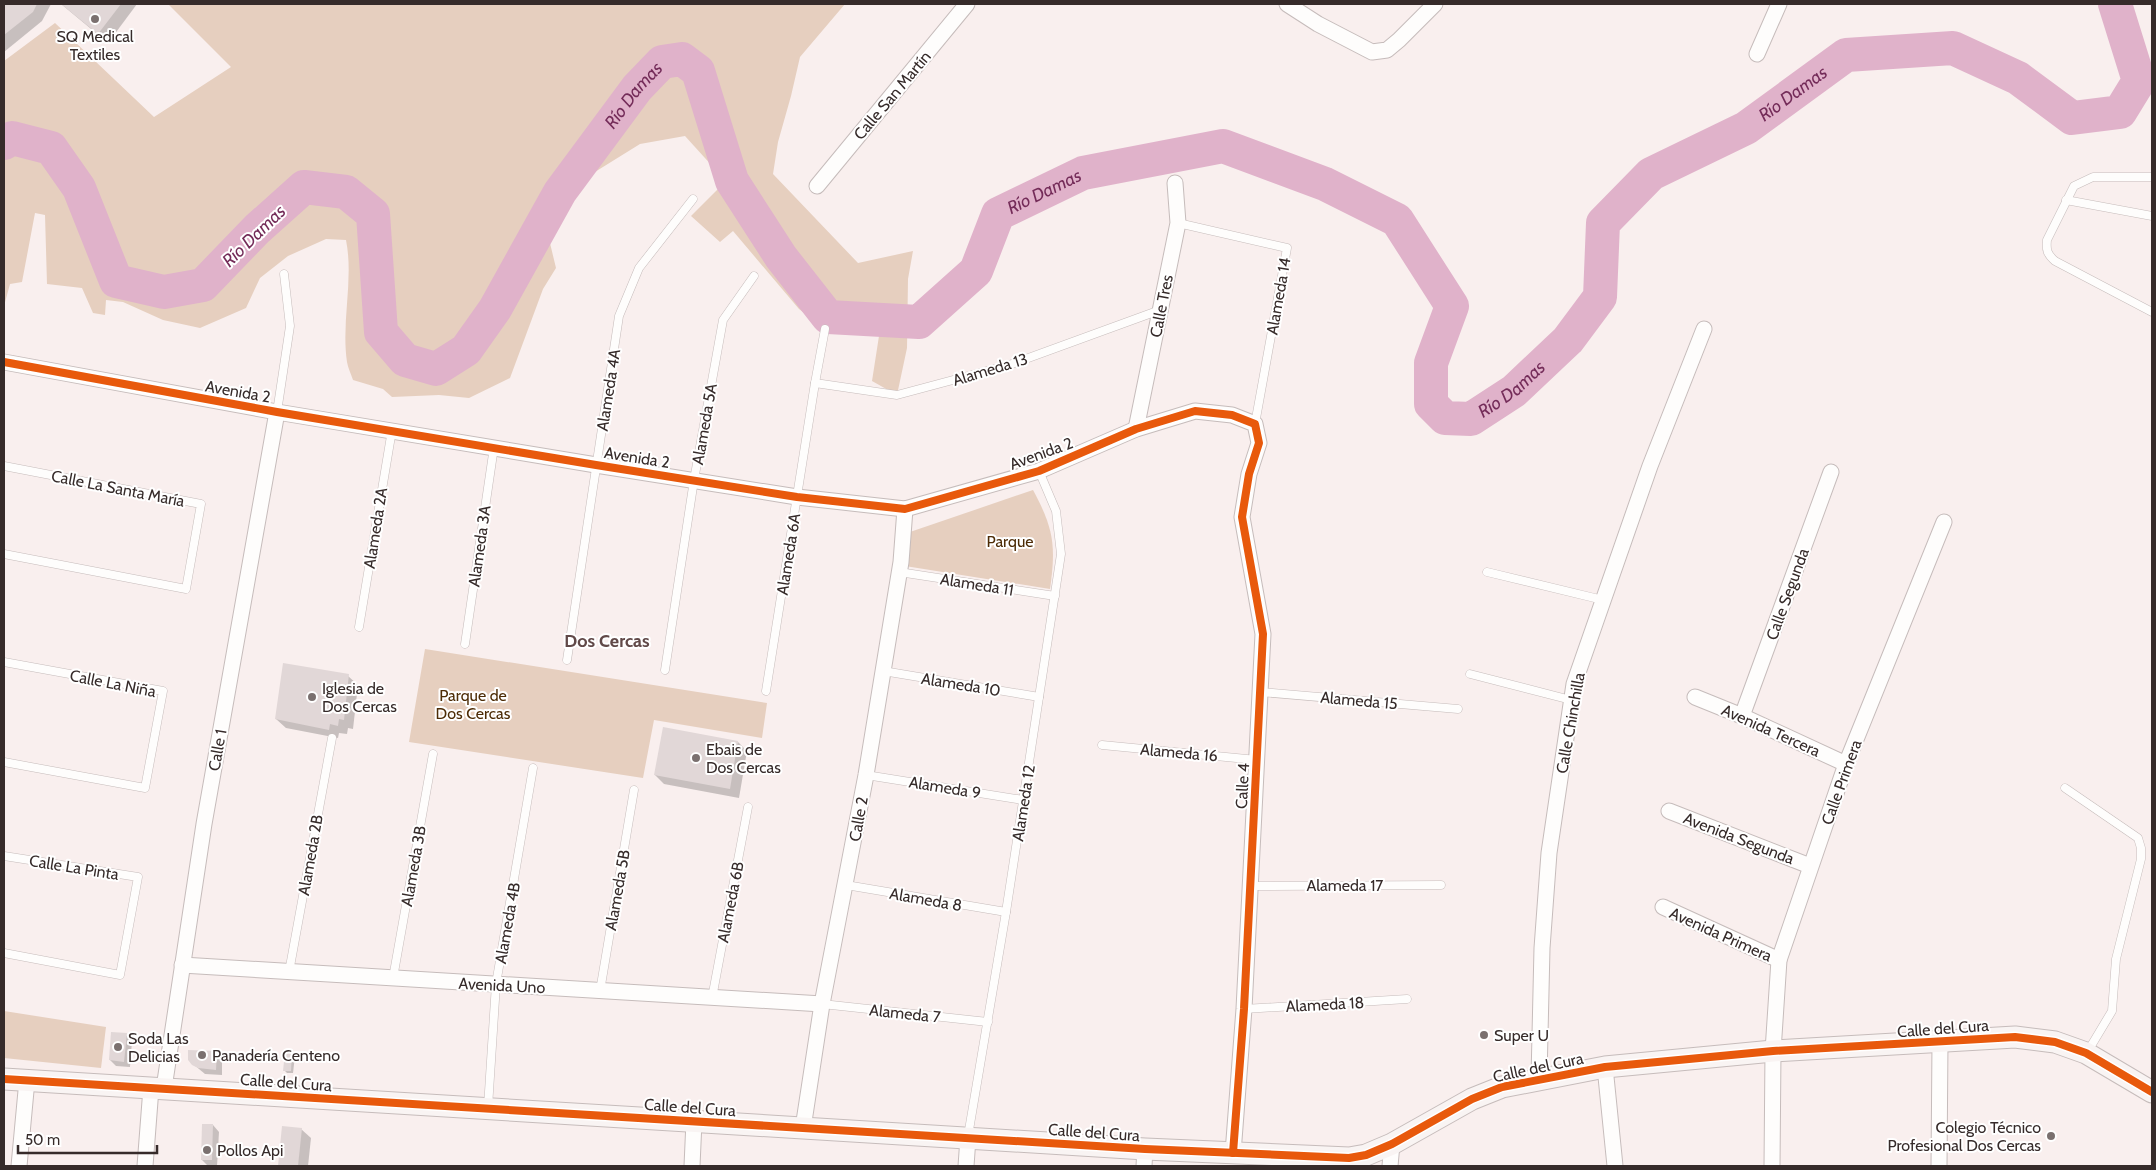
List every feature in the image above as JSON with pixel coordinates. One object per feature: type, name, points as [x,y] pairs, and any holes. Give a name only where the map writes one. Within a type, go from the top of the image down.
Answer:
[{"type":"street","name":"Calle San Martín","points":[[817,186],[966,4]]},
{"type":"street","points":[[1288,4],[1318,24],[1372,52],[1387,50],[1435,4]]},
{"type":"street","points":[[1757,54],[1779,4]]},
{"type":"street","name":"Calle Tres","points":[[1136,429],[1178,223],[1175,183]]},
{"type":"street","name":"Calle Chinchilla","points":[[1539,1078],[1542,948],[1549,853],[1574,684],[1650,466],[1704,329]]},
{"type":"street","name":"Avenida 2","points":[[4,362],[277,412],[596,465],[797,497],[905,509],[1039,471],[1136,429],[1195,411],[1232,415],[1255,424]]},
{"type":"street","name":"Calle 1","points":[[145,1166],[182,966],[225,703],[277,412]]},
{"type":"street","name":"Calle 4","points":[[1233,1153],[1244,1009],[1263,634],[1242,517],[1249,474],[1258,443],[1255,424]]},
{"type":"street","name":"Calle Segunda","points":[[1742,716],[1831,472]]},
{"type":"street","name":"Calle 2","points":[[803,1128],[822,1004],[866,775],[899,572],[905,509]]},
{"type":"street","name":"Calle Primera","points":[[1772,1166],[1773,1051],[1779,960],[1846,764],[1944,522]]},
{"type":"street","name":"Avenida Tercera","points":[[1695,697],[1742,716],[1846,764]]},
{"type":"street","name":"Avenida Segunda","points":[[1668,811],[1810,866]]},
{"type":"street","name":"Avenida Primera","points":[[1662,907],[1779,960]]},
{"type":"street","name":"Avenida Uno","points":[[182,966],[822,1004]]},
{"type":"street","name":"Calle del Cura","points":[[4,1079],[968,1138],[1145,1158],[1233,1153],[1349,1158],[1366,1155],[1392,1144],[1472,1099],[1502,1086],[1605,1067],[1773,1051],[1940,1043],[2015,1037],[2055,1042],[2086,1053],[2152,1092]]},
{"type":"street","points":[[1939,1166],[1940,1043]]},
{"type":"street","points":[[1605,1067],[1615,1166]]},
{"type":"street","points":[[19,1166],[27,1080]]},
{"type":"street","points":[[692,1166],[694,1121]]},
{"type":"street","points":[[966,1166],[968,1138]]},
{"type":"street","points":[[1390,1166],[1392,1144]]},
{"type":"lane","points":[[2152,177],[2093,177],[2074,186],[2047,240],[2048,255],[2152,312]]},
{"type":"lane","name":"Alameda 4A","points":[[567,660],[619,316],[639,268],[693,199]]},
{"type":"lane","points":[[2066,200],[2152,216]]},
{"type":"lane","name":"Alameda 14","points":[[1178,223],[1286,248],[1255,424]]},
{"type":"lane","points":[[277,412],[290,326],[284,274]]},
{"type":"lane","name":"Alameda 5A","points":[[665,670],[694,480],[723,320],[754,276]]},
{"type":"lane","name":"Alameda 13","points":[[815,383],[897,395],[1009,365],[1160,310]]},
{"type":"lane","name":"Alameda 6A","points":[[766,691],[825,329]]},
{"type":"lane","name":"Alameda 2A","points":[[359,627],[392,430]]},
{"type":"lane","name":"Alameda 3A","points":[[465,644],[494,447]]},
{"type":"lane","name":"Calle La Santa María","points":[[4,466],[201,504],[186,589],[4,554]]},
{"type":"lane","name":"Alameda 12","points":[[968,1138],[1006,912],[1061,554],[1056,511],[1039,471]]},
{"type":"lane","name":"Alameda 11","points":[[899,572],[1055,596]]},
{"type":"lane","points":[[1488,572],[1603,600]]},
{"type":"lane","name":"Calle La Niña","points":[[4,662],[163,690],[145,788],[4,762]]},
{"type":"lane","name":"Alameda 10","points":[[883,671],[1039,697]]},
{"type":"lane","points":[[1470,674],[1571,700]]},
{"type":"lane","name":"Alameda 15","points":[[1260,692],[1458,709]]},
{"type":"lane","name":"Alameda 2B","points":[[289,972],[332,738]]},
{"type":"lane","name":"Alameda 16","points":[[1102,745],[1257,760]]},
{"type":"lane","name":"Alameda 3B","points":[[393,978],[434,754]]},
{"type":"lane","name":"Alameda 4B","points":[[488,1108],[496,984],[533,768]]},
{"type":"lane","name":"Alameda 9","points":[[866,775],[1023,800]]},
{"type":"lane","points":[[2065,788],[2138,838],[2141,848],[2141,859],[2116,959],[2112,1011],[2086,1053]]},
{"type":"lane","name":"Alameda 5B","points":[[600,991],[634,790]]},
{"type":"lane","name":"Alameda 6B","points":[[712,998],[748,807]]},
{"type":"lane","name":"Calle La Pinta","points":[[4,856],[138,877],[120,975],[4,953]]},
{"type":"lane","name":"Alameda 8","points":[[846,885],[1006,912]]},
{"type":"lane","name":"Alameda 17","points":[[1250,886],[1441,885]]},
{"type":"lane","name":"Alameda 18","points":[[1244,1009],[1407,999]]},
{"type":"lane","name":"Alameda 7","points":[[822,1004],[988,1022]]},
{"type":"green space","points":[[168,4],[845,4],[800,57],[778,142],[773,174],[858,263],[913,251],[908,279],[907,348],[897,395],[872,381],[879,336],[825,329],[799,309],[733,231],[720,242],[691,216],[720,187],[714,168],[685,136],[640,144],[582,180],[549,239],[556,268],[543,289],[510,378],[469,398],[439,395],[392,397],[383,389],[353,380],[347,364],[345,331],[349,270],[346,240],[326,239],[288,256],[260,278],[246,308],[200,328],[163,320],[123,302],[106,300],[105,315],[93,313],[82,288],[47,284],[45,215],[35,213],[22,282],[10,284],[4,306],[4,61],[55,23],[154,117],[231,67]]},
{"type":"green space","name":"Parque","points":[[1033,490],[1045,516],[1052,538],[1053,561],[1050,589],[905,566],[910,532]]},
{"type":"green space","name":"Parque de Dos Cercas","points":[[425,649],[767,703],[762,738],[654,720],[643,778],[409,742]]},
{"type":"green space","points":[[4,1011],[106,1027],[101,1068],[4,1058]]},
{"type":"building","name":"SQ Medical Textiles","points":[[4,4],[37,4],[33,12],[4,35]]},
{"type":"building","name":"SQ Medical Textiles","points":[[61,4],[121,4],[98,34]]},
{"type":"building","name":"Iglesia de Dos Cercas","points":[[283,663],[349,674],[344,720],[339,719],[338,726],[330,724],[329,730],[275,719]]},
{"type":"building","name":"Ebais de Dos Cercas","points":[[663,727],[738,741],[730,789],[654,775]]},
{"type":"building","name":"Soda Las Delicias","points":[[111,1032],[127,1033],[124,1062],[109,1060]]},
{"type":"building","name":"Panadería Centeno","points":[[188,1050],[217,1051],[216,1070],[198,1068],[192,1065],[188,1060]]},
{"type":"building","points":[[285,1052],[292,1052],[291,1071],[283,1071]]},
{"type":"building","name":"Pollos Api","points":[[202,1124],[213,1124],[212,1160],[201,1160]]},
{"type":"building","points":[[282,1126],[302,1128],[298,1166],[278,1166]]},
{"type":"waterway","name":"Río Damas","points":[[4,143],[12,138],[51,148],[79,188],[116,281],[164,292],[203,285],[257,229],[304,187],[346,192],[373,214],[381,332],[405,360],[436,369],[466,350],[495,309],[560,192],[637,88],[662,62],[682,59],[698,71],[732,181],[781,257],[828,317],[919,322],[976,271],[998,214],[1083,173],[1223,146],[1325,184],[1397,220],[1452,306],[1431,363],[1431,404],[1445,418],[1471,419],[1514,391],[1568,340],[1600,297],[1603,223],[1651,174],[1746,128],[1846,55],[1953,48],[2018,78],[2072,118],[2120,112],[2139,81],[2115,4]]},
{"type":"cycle path","points":[[4,362],[277,412],[596,465],[797,497],[905,509],[1039,471],[1136,429],[1195,411],[1232,415],[1255,424],[1259,443],[1249,474],[1242,517],[1263,634],[1244,1009],[1233,1153]]},
{"type":"cycle path","points":[[4,1079],[1145,1149],[1349,1158],[1366,1155],[1392,1144],[1472,1099],[1502,1087],[1605,1067],[1773,1051],[2015,1037],[2055,1042],[2086,1053],[2152,1092]]},
{"type":"place","name":"SQ Medical Textiles","points":[[95,19]]},
{"type":"place","name":"Iglesia de Dos Cercas","points":[[312,697]]},
{"type":"place","name":"Ebais de Dos Cercas","points":[[696,758]]},
{"type":"place","name":"Super U","points":[[1484,1035]]},
{"type":"place","name":"Soda Las Delicias","points":[[118,1047]]},
{"type":"place","name":"Panadería Centeno","points":[[202,1055]]},
{"type":"place","name":"Colegio Técnico Profesional Dos Cercas","points":[[2051,1136]]},
{"type":"place","name":"Pollos Api","points":[[207,1150]]},
{"type":"district","name":"Dos Cercas","points":[[607,641]]}]
